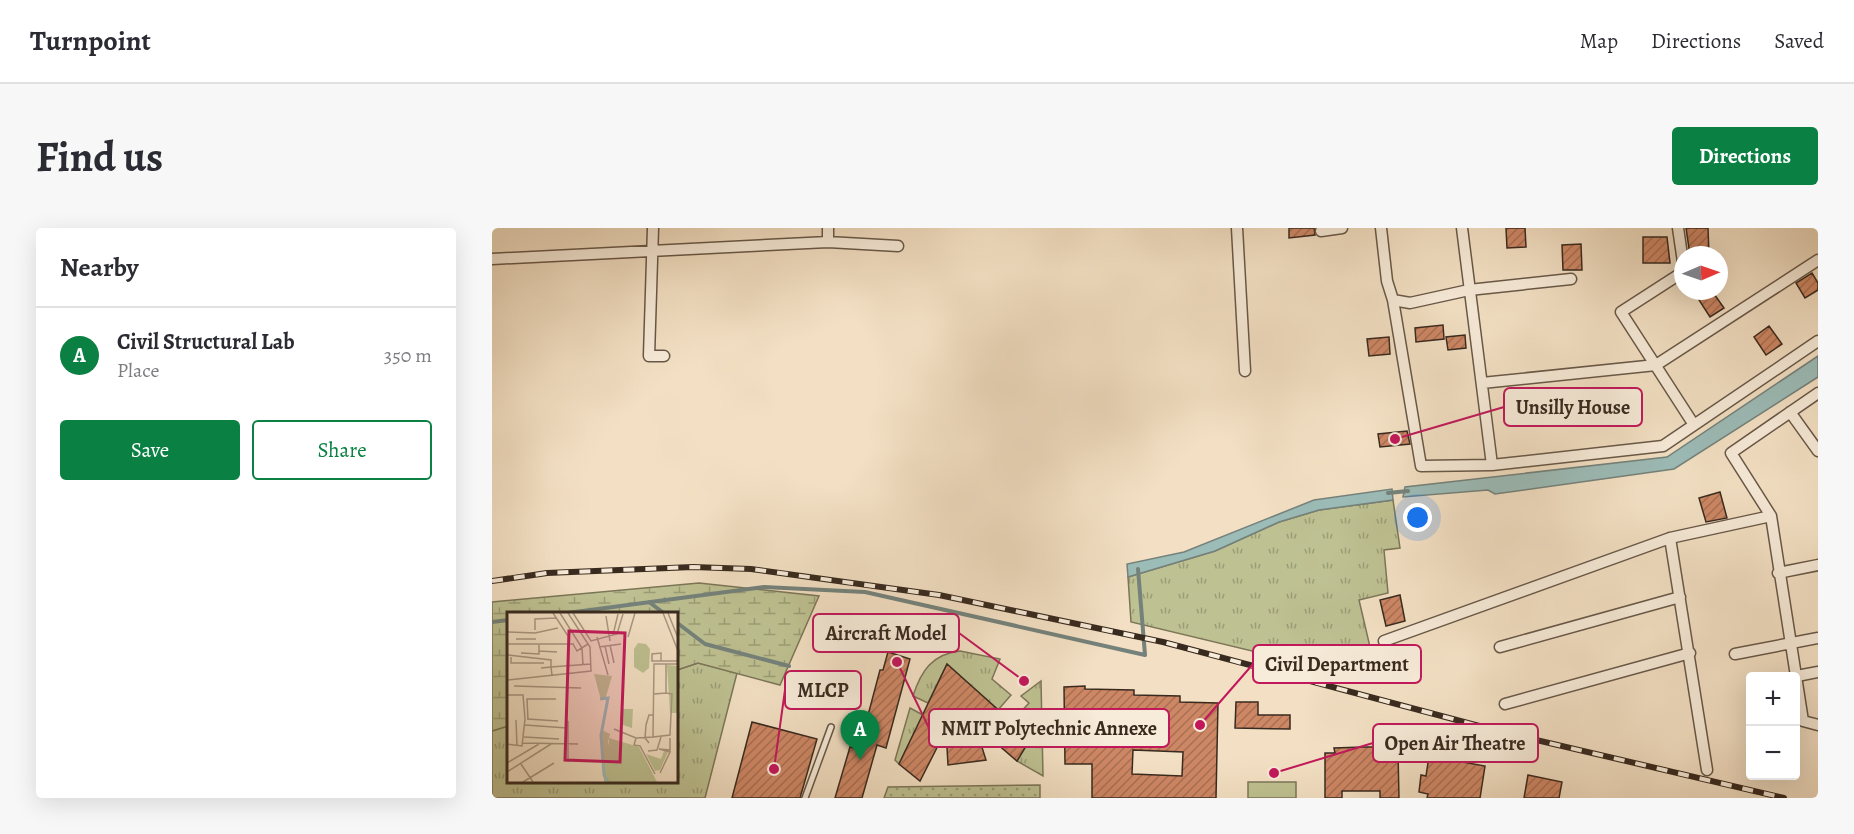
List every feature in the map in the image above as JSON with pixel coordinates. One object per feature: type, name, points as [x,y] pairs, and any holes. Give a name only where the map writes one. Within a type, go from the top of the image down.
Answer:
[{"type":"street","points":[[653,228],[649,356],[664,356]]},
{"type":"street","points":[[828,228],[828,242]]},
{"type":"street","points":[[1237,228],[1245,371]]},
{"type":"street","points":[[1321,231],[1342,228]]},
{"type":"street","points":[[1381,228],[1387,281],[1393,300],[1421,466],[1492,465],[1662,446],[1818,341]]},
{"type":"street","points":[[1462,228],[1492,465]]},
{"type":"street","points":[[1678,228],[1681,246]]},
{"type":"street","points":[[492,259],[828,242],[898,246]]},
{"type":"street","points":[[1482,383],[1656,365],[1818,260]]},
{"type":"street","points":[[1674,278],[1621,312],[1694,425]]},
{"type":"street","points":[[1393,300],[1410,303],[1470,290],[1571,279]]},
{"type":"street","points":[[1796,672],[1779,573],[1772,516],[1731,453],[1818,393]]},
{"type":"street","points":[[1790,412],[1818,451]]},
{"type":"street","points":[[1384,641],[1670,538],[1772,516]]},
{"type":"street","points":[[1670,538],[1707,770]]},
{"type":"street","points":[[1779,573],[1818,565]]},
{"type":"street","points":[[1500,647],[1680,597]]},
{"type":"street","points":[[1735,654],[1818,638]]},
{"type":"street","points":[[1505,704],[1690,653]]},
{"type":"street","points":[[1800,675],[1818,672]]},
{"type":"street","points":[[1800,698],[1803,721],[1818,725]]},
{"type":"lane","points":[[806,798],[831,727]]},
{"type":"green space","points":[[1393,500],[1400,548],[1384,550],[1388,593],[1359,600],[1378,681],[1131,622],[1128,577],[1215,551],[1279,522],[1319,510]]},
{"type":"green space","points":[[699,583],[819,596],[780,685],[698,663],[678,670],[678,612],[507,612],[507,726],[492,731],[492,602]]},
{"type":"green space","points":[[960,651],[1000,659],[992,679],[1011,695],[998,710],[947,664],[928,703],[913,696],[929,665],[942,656]]},
{"type":"green space","points":[[698,663],[737,673],[705,798],[492,798],[492,731],[507,726],[507,783],[678,783],[678,670]]},
{"type":"green space","points":[[1041,681],[1043,776],[1017,761],[1030,738],[1016,725],[1018,723],[1014,719],[1029,703],[1021,696]]},
{"type":"green space","points":[[910,708],[923,715],[923,735],[915,731],[899,764],[895,760]]},
{"type":"green space","points":[[1248,782],[1296,782],[1296,798],[1248,798]]},
{"type":"green space","points":[[1040,785],[1040,798],[884,798],[888,787]]},
{"type":"water","points":[[1818,356],[1818,377],[1674,469],[1495,494],[1488,490],[1403,497],[1405,487],[1667,457]]},
{"type":"water","points":[[1392,489],[1393,500],[1319,510],[1279,522],[1215,551],[1128,577],[1127,564],[1184,552],[1314,500]]},
{"type":"building","points":[[1289,228],[1314,228],[1315,235],[1289,238]]},
{"type":"building","points":[[1506,228],[1525,228],[1526,247],[1507,248]]},
{"type":"building","points":[[1686,228],[1708,228],[1709,246],[1689,246]]},
{"type":"building","points":[[1643,237],[1667,237],[1670,263],[1643,263]]},
{"type":"building","points":[[1581,244],[1582,270],[1563,270],[1562,245]]},
{"type":"building","points":[[1812,273],[1818,283],[1818,290],[1805,298],[1796,283]]},
{"type":"building","points":[[1699,300],[1718,300],[1724,308],[1710,317]]},
{"type":"building","points":[[1443,325],[1444,339],[1416,342],[1415,328]]},
{"type":"building","points":[[1769,326],[1782,344],[1766,355],[1754,337]]},
{"type":"building","points":[[1465,335],[1466,348],[1448,350],[1446,337]]},
{"type":"building","points":[[1389,337],[1390,354],[1369,356],[1367,339]]},
{"type":"building","points":[[1407,431],[1410,444],[1380,447],[1378,434]]},
{"type":"building","points":[[1720,492],[1727,518],[1706,522],[1699,498]]},
{"type":"building","points":[[1400,595],[1405,621],[1386,626],[1380,600]]},
{"type":"building","points":[[888,652],[910,659],[886,748],[877,745],[862,798],[835,798],[850,747],[859,749],[880,670],[883,670]]},
{"type":"building","points":[[947,664],[1003,714],[1005,711],[1010,715],[1018,723],[1016,725],[1031,738],[1017,761],[975,725],[986,760],[948,765],[946,730],[920,781],[899,764]]},
{"type":"building","points":[[1085,686],[1085,689],[1134,690],[1134,695],[1180,696],[1180,702],[1218,703],[1216,798],[1092,798],[1092,764],[1065,764],[1064,687]],"holes":[[[1133,750],[1183,752],[1182,776],[1132,774]]]},
{"type":"building","points":[[1236,702],[1258,702],[1258,715],[1290,715],[1290,729],[1235,728]]},
{"type":"building","points":[[752,722],[817,739],[800,798],[732,798]]},
{"type":"building","points":[[1388,747],[1388,752],[1398,752],[1399,798],[1380,798],[1380,791],[1342,791],[1342,798],[1325,798],[1325,753],[1335,753],[1334,748]]},
{"type":"building","points":[[1429,756],[1485,766],[1480,798],[1427,798],[1428,794],[1419,792],[1421,775],[1426,776]]},
{"type":"building","points":[[1528,775],[1562,782],[1559,798],[1524,798]]},
{"type":"waterway","points":[[1388,493],[1408,491]]},
{"type":"waterway","points":[[575,612],[764,587],[865,592],[1145,655],[1138,569]]},
{"type":"waterway","points":[[649,602],[662,612]]},
{"type":"waterway","points":[[492,622],[507,620]]},
{"type":"waterway","points":[[678,624],[705,644],[789,666]]},
{"type":"railway","points":[[492,581],[547,573],[693,567],[751,569],[939,595],[1163,642],[1498,731],[1784,798]]},
{"type":"place","name":"Unsilly House","points":[[1395,439]]},
{"type":"place","name":"NMIT Polytechnic Annexe","points":[[897,662]]},
{"type":"place","name":"Aircraft Model","points":[[1024,681]]},
{"type":"place","name":"Civil Department","points":[[1200,725]]},
{"type":"place","name":"Civil Structural Lab","points":[[860,760]]},
{"type":"place","name":"MLCP","points":[[774,769]]},
{"type":"place","name":"Open Air Theatre","points":[[1274,773]]}]
